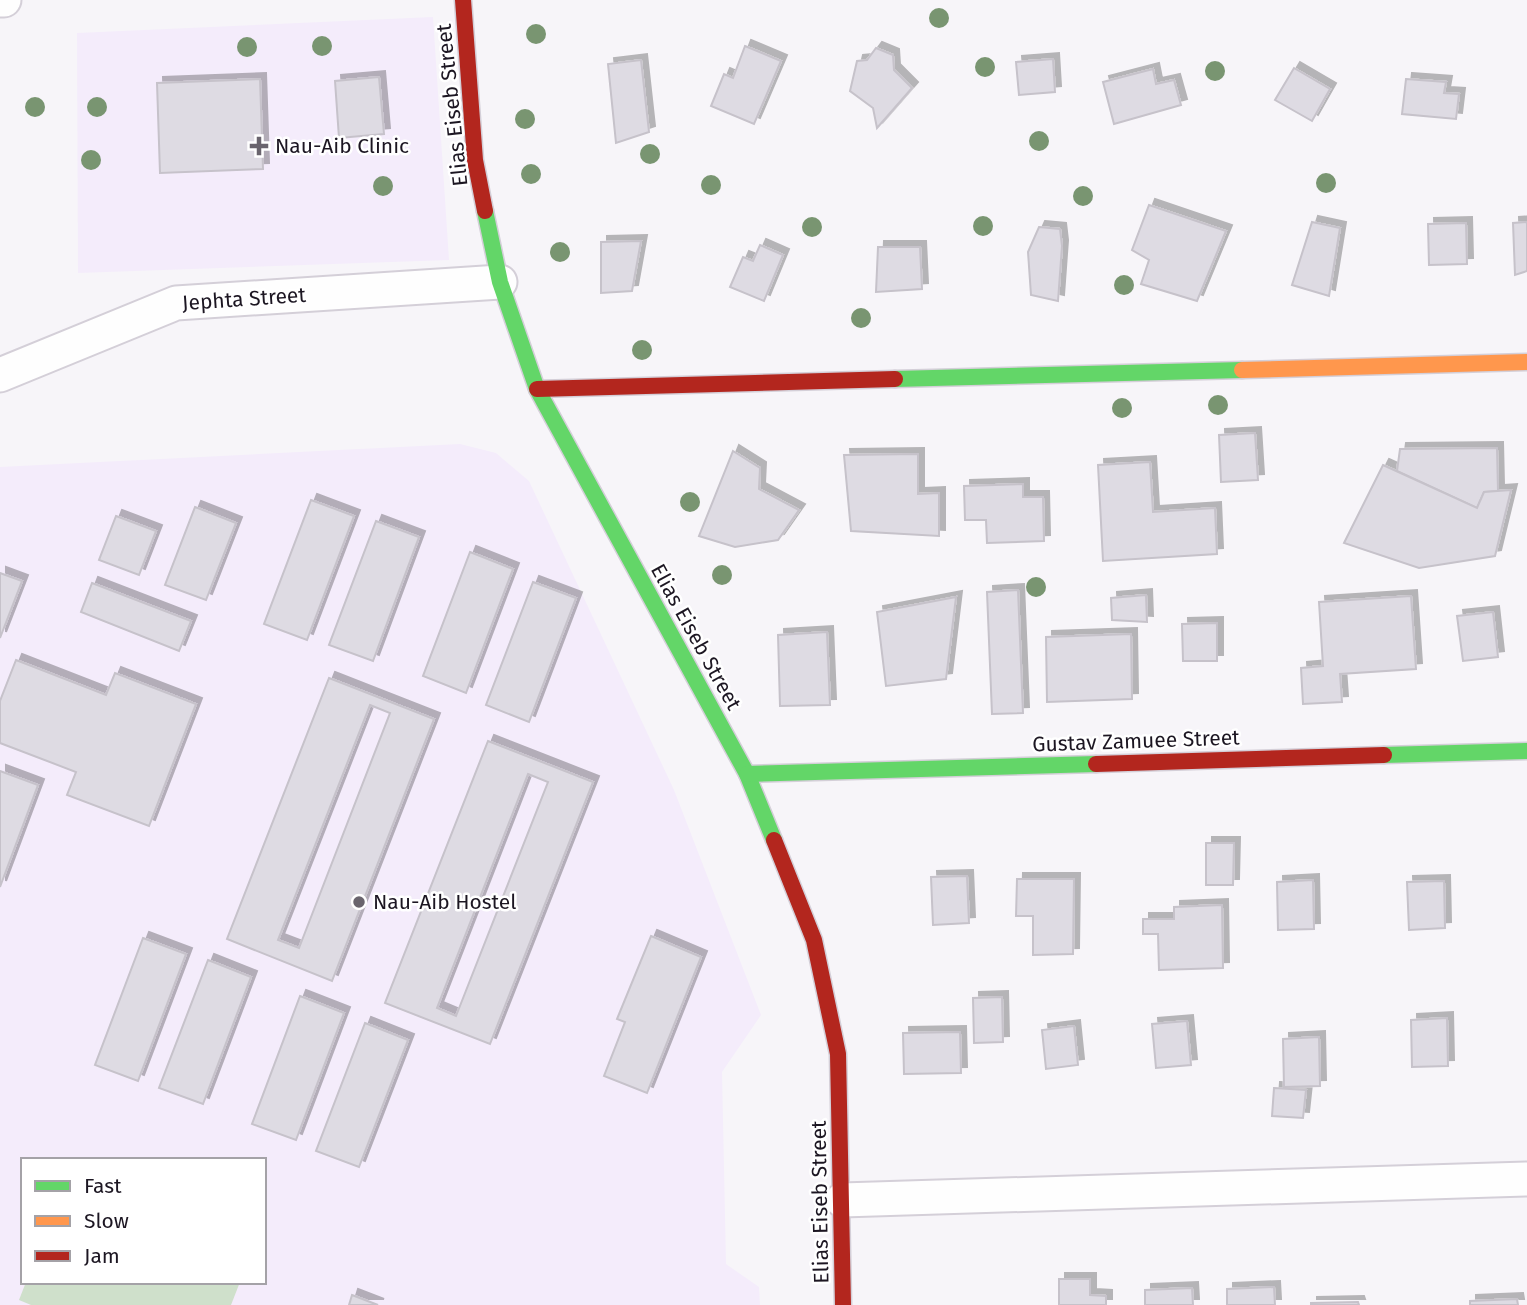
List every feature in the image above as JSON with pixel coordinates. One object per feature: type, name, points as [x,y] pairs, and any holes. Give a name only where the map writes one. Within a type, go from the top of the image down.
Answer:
[{"type":"street","name":"Elias Eiseb Street","points":[[463,0],[475,160],[500,282],[537,388],[747,774],[814,940],[838,1054],[843,1305]]},
{"type":"street","name":"Jephta Street","points":[[0,374],[176,303],[500,282]]},
{"type":"street","points":[[537,388],[1527,362]]},
{"type":"street","name":"Gustav Zamuee Street","points":[[747,774],[1527,751]]},
{"type":"street","points":[[842,1200],[1527,1179]]},
{"type":"shaded area","name":"Nau-Aib Clinic","points":[[433,17],[449,260],[78,273],[77,33]]},
{"type":"shaded area","name":"Nau-Aib Hostel","points":[[460,444],[496,453],[529,481],[674,790],[761,1015],[722,1072],[726,1264],[759,1287],[760,1305],[0,1305],[0,467]]},
{"type":"green space","points":[[25,1284],[239,1284],[231,1305],[31,1305],[19,1300]]},
{"type":"building","points":[[745,46],[781,61],[754,124],[711,106],[724,74],[733,78]]},
{"type":"building","points":[[876,48],[893,55],[894,70],[912,88],[877,128],[873,108],[850,91],[857,61],[867,60]]},
{"type":"building","points":[[1053,59],[1055,92],[1019,95],[1016,62]]},
{"type":"building","points":[[641,60],[649,132],[616,143],[608,64]]},
{"type":"building","points":[[1294,68],[1330,89],[1312,121],[1275,100]]},
{"type":"building","points":[[1153,69],[1156,84],[1174,80],[1181,105],[1114,124],[1103,82]]},
{"type":"building","points":[[379,77],[384,134],[339,138],[335,81]]},
{"type":"building","points":[[260,79],[263,169],[160,173],[157,83]]},
{"type":"building","points":[[1406,79],[1446,82],[1444,93],[1459,94],[1456,119],[1402,114]]},
{"type":"building","points":[[1149,205],[1226,231],[1197,301],[1141,284],[1149,260],[1132,250]]},
{"type":"building","points":[[1312,222],[1340,228],[1329,296],[1292,285]]},
{"type":"building","points":[[1527,222],[1527,271],[1515,275],[1513,223]]},
{"type":"building","points":[[1466,223],[1467,264],[1429,265],[1428,224]]},
{"type":"building","points":[[1039,227],[1060,229],[1062,246],[1058,301],[1031,295],[1028,252]]},
{"type":"building","points":[[641,241],[632,291],[601,293],[601,242]]},
{"type":"building","points":[[760,245],[783,255],[764,301],[730,287],[743,257],[753,261]]},
{"type":"building","points":[[878,247],[920,247],[922,289],[876,292]]},
{"type":"building","points":[[1255,433],[1258,480],[1221,482],[1219,435]]},
{"type":"building","points":[[1497,448],[1498,491],[1484,492],[1477,508],[1397,471],[1400,449]]},
{"type":"building","points":[[733,451],[760,468],[759,489],[799,510],[778,540],[735,547],[699,536]]},
{"type":"building","points":[[918,454],[918,494],[939,493],[939,536],[851,531],[844,455]]},
{"type":"building","points":[[1150,462],[1153,512],[1215,508],[1217,554],[1103,561],[1098,465]]},
{"type":"building","points":[[1383,465],[1477,508],[1484,492],[1511,490],[1495,556],[1419,568],[1344,543]]},
{"type":"building","points":[[1023,484],[1023,497],[1043,497],[1044,541],[987,543],[986,520],[965,520],[964,486]]},
{"type":"building","points":[[311,500],[354,516],[307,640],[264,624]]},
{"type":"building","points":[[195,507],[236,523],[206,600],[165,585]]},
{"type":"building","points":[[116,516],[156,531],[139,575],[99,560]]},
{"type":"building","points":[[376,521],[419,537],[373,661],[329,645]]},
{"type":"building","points":[[470,552],[513,569],[466,693],[423,676]]},
{"type":"building","points":[[0,573],[22,581],[0,638]]},
{"type":"building","points":[[533,582],[576,598],[529,722],[486,705]]},
{"type":"building","points":[[92,583],[191,621],[179,651],[81,612]]},
{"type":"building","points":[[1018,590],[1023,713],[992,714],[987,592]]},
{"type":"building","points":[[1146,595],[1147,622],[1112,620],[1111,598]]},
{"type":"building","points":[[1411,596],[1416,669],[1340,674],[1342,702],[1303,704],[1301,668],[1323,666],[1319,602]]},
{"type":"building","points":[[956,597],[946,679],[886,686],[877,612]]},
{"type":"building","points":[[1493,612],[1498,657],[1463,661],[1457,616]]},
{"type":"building","points":[[1217,623],[1217,661],[1183,661],[1182,624]]},
{"type":"building","points":[[827,632],[830,705],[780,706],[778,635]]},
{"type":"building","points":[[1131,634],[1132,699],[1047,702],[1046,637]]},
{"type":"building","points":[[16,660],[106,695],[115,673],[196,704],[149,826],[67,795],[76,772],[0,743],[0,701]]},
{"type":"building","points":[[329,678],[434,719],[332,981],[227,939]],"holes":[[[370,705],[390,713],[299,948],[278,940]]]},
{"type":"building","points":[[488,741],[593,782],[490,1044],[385,1003]],"holes":[[[528,774],[548,782],[456,1016],[437,1008]]]},
{"type":"building","points":[[0,771],[38,785],[0,887]]},
{"type":"building","points":[[1206,843],[1234,843],[1233,885],[1206,885]]},
{"type":"building","points":[[967,876],[969,923],[933,925],[931,877]]},
{"type":"building","points":[[1017,879],[1074,879],[1073,954],[1033,955],[1033,916],[1016,916]]},
{"type":"building","points":[[1313,880],[1314,929],[1278,930],[1277,882]]},
{"type":"building","points":[[1444,881],[1445,928],[1409,930],[1407,882]]},
{"type":"building","points":[[1222,905],[1223,968],[1159,970],[1158,934],[1143,934],[1143,919],[1174,919],[1174,907]]},
{"type":"building","points":[[651,936],[701,957],[647,1093],[604,1076],[625,1022],[617,1019]]},
{"type":"building","points":[[143,938],[186,954],[138,1081],[95,1065]]},
{"type":"building","points":[[208,960],[251,977],[203,1104],[159,1088]]},
{"type":"building","points":[[300,996],[344,1013],[296,1140],[252,1124]]},
{"type":"building","points":[[1002,997],[1003,1042],[974,1043],[973,998]]},
{"type":"building","points":[[1447,1018],[1448,1066],[1412,1067],[1411,1020]]},
{"type":"building","points":[[1187,1021],[1191,1065],[1156,1068],[1152,1024]]},
{"type":"building","points":[[365,1023],[408,1040],[359,1167],[316,1151]]},
{"type":"building","points":[[1074,1026],[1078,1065],[1046,1069],[1042,1030]]},
{"type":"building","points":[[960,1032],[961,1073],[904,1074],[903,1033]]},
{"type":"building","points":[[1319,1037],[1320,1086],[1284,1087],[1283,1039]]},
{"type":"building","points":[[1274,1088],[1306,1090],[1303,1118],[1272,1116]]},
{"type":"building","points":[[1059,1279],[1090,1279],[1090,1295],[1106,1296],[1106,1305],[1059,1305]]},
{"type":"building","points":[[1274,1287],[1275,1305],[1227,1305],[1227,1289]]},
{"type":"building","points":[[1192,1288],[1193,1305],[1145,1305],[1145,1290]]},
{"type":"building","points":[[352,1295],[378,1305],[349,1305]]},
{"type":"building","points":[[1517,1299],[1518,1305],[1470,1305],[1470,1301]]},
{"type":"building","points":[[1358,1302],[1359,1305],[1311,1305],[1311,1303]]},
{"type":"traffic: fast","points":[[485,211],[500,282],[537,389],[747,774],[774,840]]},
{"type":"traffic: fast","points":[[895,379],[1242,370]]},
{"type":"traffic: fast","points":[[1384,755],[1527,751]]},
{"type":"traffic: fast","points":[[747,774],[1096,764]]},
{"type":"traffic: slow","points":[[1242,370],[1527,362]]},
{"type":"traffic: jam","points":[[463,0],[475,160],[485,211]]},
{"type":"traffic: jam","points":[[537,389],[895,379]]},
{"type":"traffic: jam","points":[[1096,764],[1384,755]]},
{"type":"traffic: jam","points":[[774,840],[814,940],[838,1054],[843,1305]]},
{"type":"place","name":"Nau-Aib Clinic","points":[[259,146]]},
{"type":"place","name":"Nau-Aib Hostel","points":[[359,902]]}]
